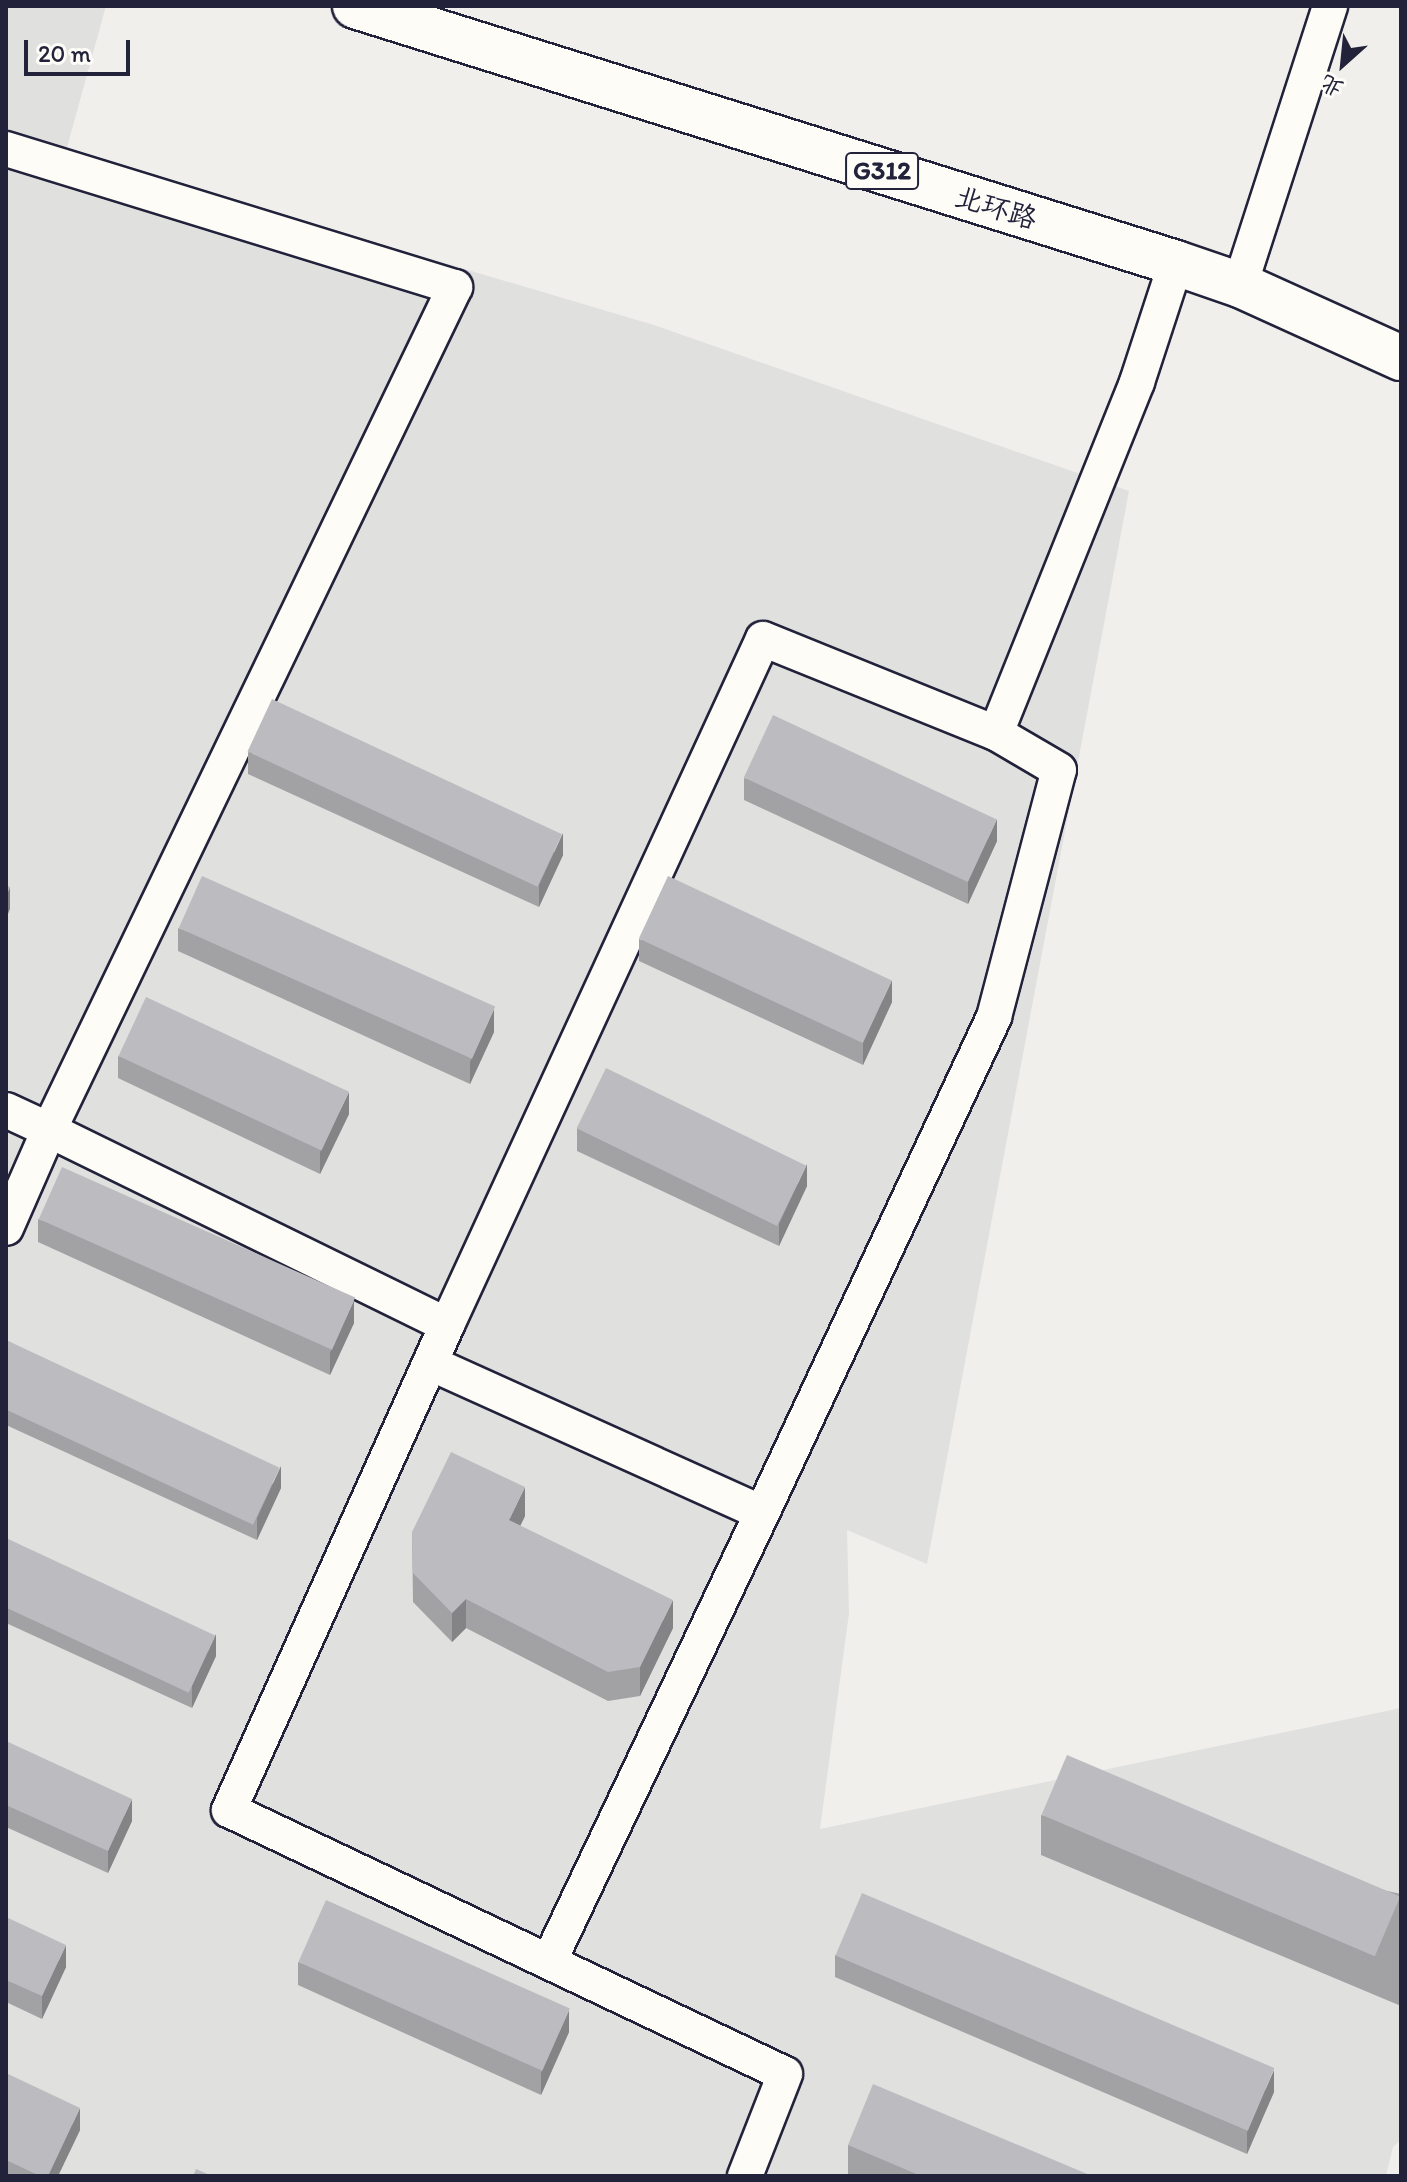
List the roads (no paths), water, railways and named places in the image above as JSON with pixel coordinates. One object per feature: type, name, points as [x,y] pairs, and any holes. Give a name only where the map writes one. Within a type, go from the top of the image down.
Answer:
[{"type":"main road","name":"北环路","points":[[355,6],[1176,263],[1240,285],[1401,358]]},
{"type":"street","points":[[1240,285],[1330,6]]},
{"type":"street","points":[[6,149],[455,287],[49,1130],[6,1228]]},
{"type":"street","points":[[996,733],[1137,382],[1176,263]]},
{"type":"street","points":[[549,1962],[994,1017],[1059,770],[996,733],[763,639],[447,1325],[229,1810],[549,1962],[785,2074],[745,2176]]},
{"type":"street","points":[[6,1110],[447,1325]]},
{"type":"street","points":[[430,1363],[762,1513]]}]
